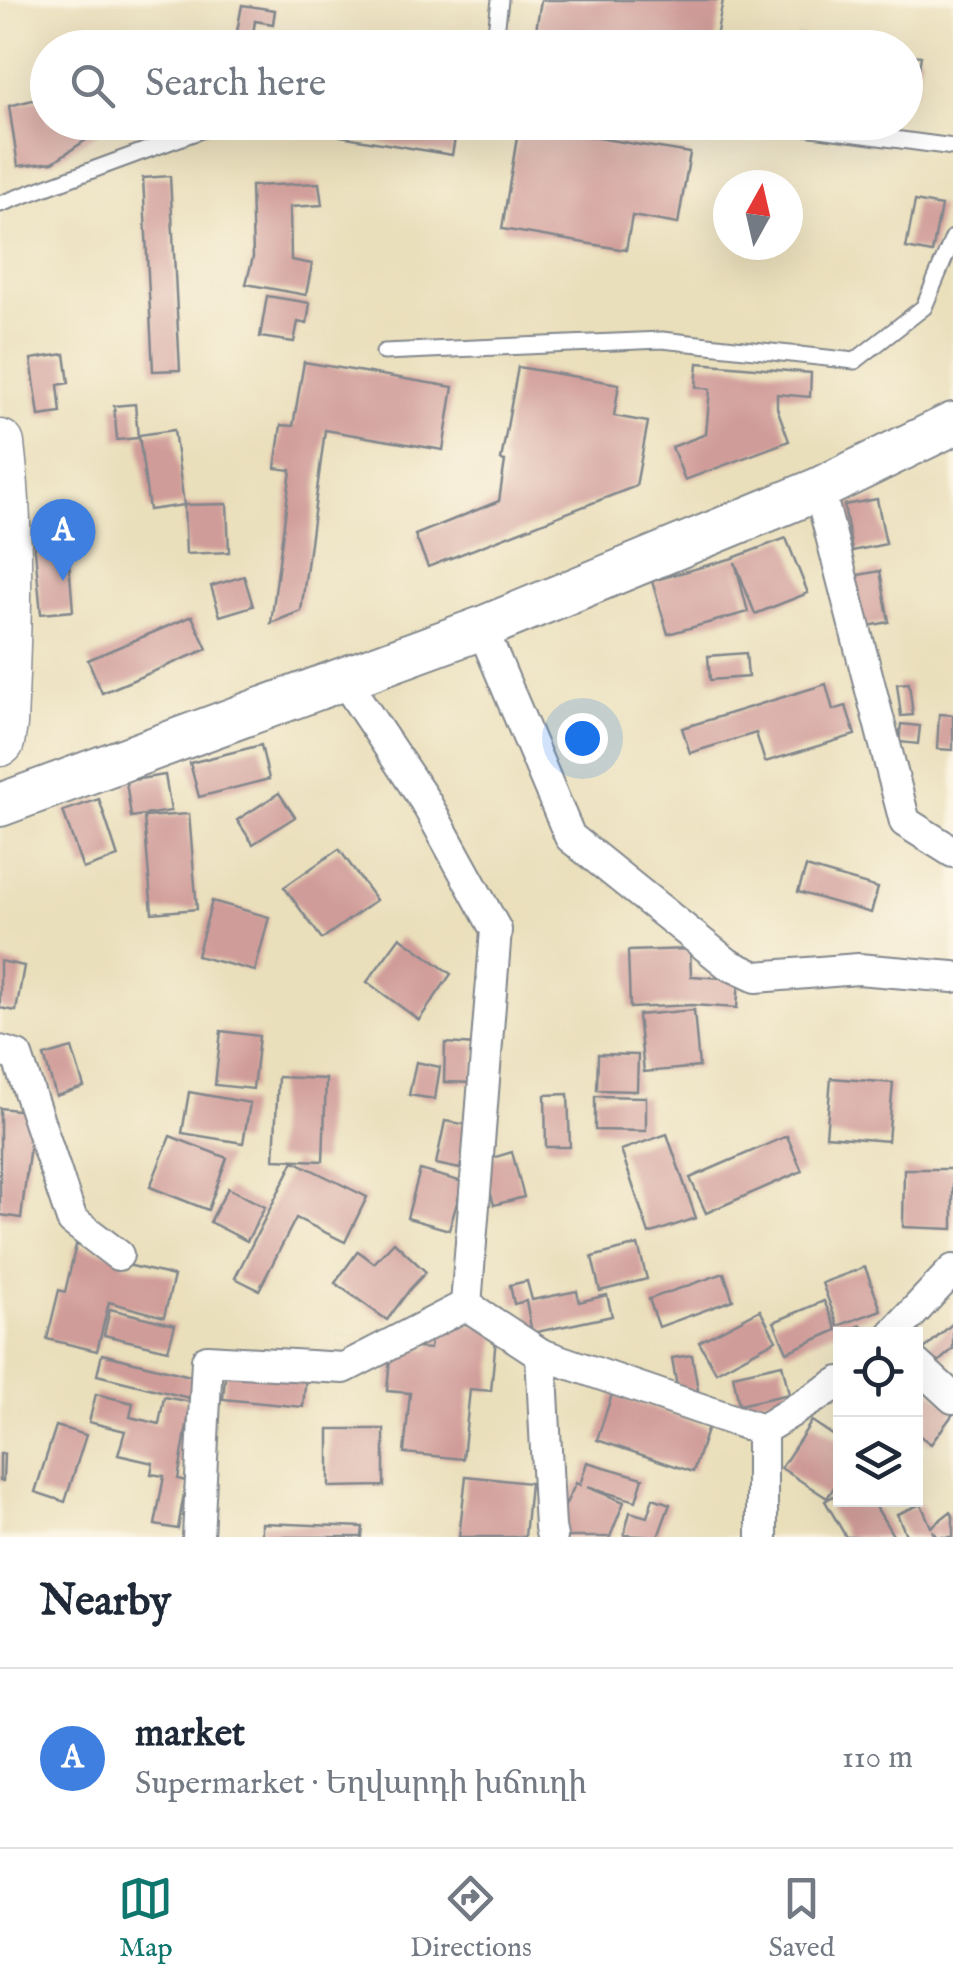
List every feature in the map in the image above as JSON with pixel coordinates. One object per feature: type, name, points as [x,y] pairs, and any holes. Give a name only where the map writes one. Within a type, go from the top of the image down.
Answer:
[{"type":"main road","points":[[0,805],[482,628],[819,489],[953,424]]},
{"type":"main road","points":[[0,444],[8,618],[0,742]]},
{"type":"street","points":[[819,489],[905,822],[953,852]]},
{"type":"street","points":[[482,628],[570,837],[728,964],[756,977],[858,969],[953,978]]},
{"type":"street","points":[[343,678],[425,801],[496,930],[466,1305]]},
{"type":"street","points":[[0,1051],[16,1056],[72,1220],[118,1256]]},
{"type":"street","points":[[900,1327],[953,1270]]},
{"type":"street","points":[[466,1305],[541,1354],[762,1430]]},
{"type":"street","points":[[198,1537],[207,1360],[344,1368],[466,1305]]},
{"type":"street","points":[[541,1354],[552,1537]]},
{"type":"street","points":[[923,1370],[953,1398]]},
{"type":"street","points":[[762,1430],[833,1386]]},
{"type":"street","points":[[762,1430],[762,1537]]},
{"type":"lane","points":[[496,30],[500,0]]},
{"type":"lane","points":[[0,204],[174,140]]},
{"type":"lane","points":[[901,140],[953,147]]},
{"type":"lane","points":[[384,352],[662,340],[855,362],[924,308],[953,238]]},
{"type":"building","points":[[541,0],[723,0],[717,30],[536,30]]},
{"type":"building","points":[[242,5],[275,10],[273,24],[255,21],[254,30],[237,30]]},
{"type":"building","points":[[30,101],[30,140],[86,140],[53,162],[18,166],[9,106]]},
{"type":"building","points":[[364,140],[455,140],[452,155]]},
{"type":"building","points":[[517,140],[611,140],[690,153],[678,224],[632,216],[626,250],[502,229]]},
{"type":"building","points":[[170,176],[180,370],[153,371],[143,178]]},
{"type":"building","points":[[319,183],[322,205],[290,207],[291,260],[312,264],[306,295],[246,284],[253,257],[251,186]]},
{"type":"building","points":[[915,201],[941,206],[932,253],[906,248]]},
{"type":"building","points":[[267,296],[310,303],[307,324],[298,322],[294,342],[260,337]]},
{"type":"building","points":[[65,354],[69,383],[58,385],[61,413],[39,416],[31,359]]},
{"type":"building","points":[[304,362],[453,387],[443,450],[325,430],[301,611],[271,623],[291,470],[275,468],[281,425],[293,426]]},
{"type":"building","points":[[698,363],[811,373],[810,397],[777,394],[777,408],[789,441],[685,480],[672,447],[706,434],[710,389],[696,387]]},
{"type":"building","points":[[518,367],[619,384],[614,416],[648,422],[636,486],[428,567],[415,535],[499,501],[505,461],[501,460]]},
{"type":"building","points":[[135,404],[138,438],[117,440],[114,406]]},
{"type":"building","points":[[174,430],[184,505],[149,510],[139,435]]},
{"type":"building","points":[[877,499],[886,544],[852,551],[844,505]]},
{"type":"building","points":[[227,504],[229,552],[186,554],[184,505]]},
{"type":"building","points":[[67,537],[73,611],[41,614],[34,540]]},
{"type":"building","points":[[786,538],[808,593],[755,614],[735,562],[748,612],[668,634],[652,581]]},
{"type":"building","points":[[880,571],[889,622],[863,627],[853,576]]},
{"type":"building","points":[[244,576],[253,606],[220,616],[211,586]]},
{"type":"building","points":[[192,616],[207,649],[102,693],[88,660]]},
{"type":"building","points":[[746,653],[748,677],[710,680],[708,656]]},
{"type":"building","points":[[909,683],[913,715],[901,716],[897,684]]},
{"type":"building","points":[[826,684],[833,710],[846,706],[855,735],[765,762],[756,733],[690,753],[682,728]]},
{"type":"building","points":[[939,714],[953,715],[953,750],[937,749]]},
{"type":"building","points":[[901,724],[920,726],[918,744],[899,742]]},
{"type":"building","points":[[261,745],[269,779],[199,797],[190,763]]},
{"type":"building","points":[[165,775],[171,811],[131,817],[126,781]]},
{"type":"building","points":[[279,793],[295,817],[253,844],[237,820]]},
{"type":"building","points":[[99,799],[118,857],[83,869],[63,811]]},
{"type":"building","points":[[189,814],[197,909],[152,913],[144,817]]},
{"type":"building","points":[[339,849],[376,900],[322,939],[284,887]]},
{"type":"building","points":[[806,867],[878,888],[871,913],[798,892]]},
{"type":"building","points":[[212,901],[269,917],[255,971],[197,956]]},
{"type":"building","points":[[400,937],[451,974],[419,1020],[367,982]]},
{"type":"building","points":[[690,949],[691,976],[739,979],[737,1008],[630,1008],[628,951]]},
{"type":"building","points":[[0,961],[24,966],[16,1011],[0,1008]]},
{"type":"building","points":[[694,1010],[699,1067],[644,1072],[638,1015]]},
{"type":"building","points":[[221,1031],[259,1036],[253,1089],[215,1085]]},
{"type":"building","points":[[445,1043],[476,1045],[474,1083],[444,1082]]},
{"type":"building","points":[[72,1048],[84,1087],[56,1096],[44,1056]]},
{"type":"building","points":[[598,1054],[638,1055],[637,1091],[597,1090]]},
{"type":"building","points":[[416,1062],[440,1067],[435,1099],[409,1095]]},
{"type":"building","points":[[278,1077],[326,1079],[323,1161],[274,1159]]},
{"type":"building","points":[[831,1078],[893,1083],[888,1141],[826,1136]]},
{"type":"building","points":[[189,1092],[250,1103],[243,1143],[182,1133]]},
{"type":"building","points":[[568,1094],[570,1147],[546,1147],[545,1095]]},
{"type":"building","points":[[595,1096],[646,1097],[646,1131],[595,1130]]},
{"type":"building","points":[[0,1108],[34,1112],[21,1218],[0,1215]]},
{"type":"building","points":[[445,1121],[468,1125],[460,1169],[436,1164]]},
{"type":"building","points":[[667,1134],[696,1218],[649,1234],[621,1150]]},
{"type":"building","points":[[170,1136],[227,1158],[208,1210],[150,1187]]},
{"type":"building","points":[[787,1136],[802,1171],[706,1213],[690,1178]]},
{"type":"building","points":[[512,1152],[524,1197],[494,1205],[482,1161]]},
{"type":"building","points":[[294,1161],[367,1197],[345,1242],[296,1218],[259,1290],[235,1278]]},
{"type":"building","points":[[904,1169],[953,1169],[953,1229],[903,1227]]},
{"type":"building","points":[[420,1170],[463,1182],[449,1230],[407,1218]]},
{"type":"building","points":[[228,1188],[265,1207],[247,1241],[210,1222]]},
{"type":"building","points":[[394,1242],[426,1272],[387,1320],[335,1283],[358,1251],[374,1263]]},
{"type":"building","points":[[76,1245],[125,1257],[123,1264],[174,1276],[164,1317],[109,1302],[97,1351],[47,1339],[59,1290],[65,1292]]},
{"type":"building","points":[[638,1245],[647,1279],[600,1291],[592,1257]]},
{"type":"building","points":[[865,1267],[881,1310],[838,1326],[822,1283]]},
{"type":"building","points":[[724,1273],[733,1300],[659,1327],[649,1299]]},
{"type":"building","points":[[527,1281],[532,1300],[577,1291],[579,1302],[607,1295],[612,1316],[532,1333],[526,1301],[514,1304],[510,1285]]},
{"type":"building","points":[[824,1301],[836,1327],[833,1332],[787,1352],[774,1322]]},
{"type":"building","points":[[110,1309],[175,1325],[168,1350],[104,1335]]},
{"type":"building","points":[[760,1310],[776,1340],[716,1372],[699,1342]]},
{"type":"building","points":[[433,1321],[497,1327],[491,1391],[470,1389],[463,1459],[404,1453],[410,1393],[387,1391],[391,1346],[430,1349]]},
{"type":"building","points":[[953,1323],[953,1349],[935,1365],[923,1350]]},
{"type":"building","points":[[102,1354],[194,1377],[189,1398],[97,1375]]},
{"type":"building","points":[[692,1355],[698,1390],[678,1393],[672,1358]]},
{"type":"building","points":[[782,1364],[789,1394],[739,1405],[733,1375]]},
{"type":"building","points":[[226,1367],[306,1375],[303,1407],[223,1399]]},
{"type":"building","points":[[923,1385],[953,1408],[953,1414],[931,1444],[923,1438]]},
{"type":"building","points":[[96,1394],[133,1403],[130,1417],[159,1424],[164,1397],[191,1402],[178,1479],[186,1481],[178,1529],[155,1525],[164,1476],[151,1474],[153,1463],[118,1455],[125,1431],[89,1422]]},
{"type":"building","points":[[612,1394],[708,1427],[693,1472],[597,1440]]},
{"type":"building","points":[[812,1421],[833,1435],[833,1489],[827,1498],[781,1468]]},
{"type":"building","points":[[56,1426],[86,1435],[65,1502],[35,1492]]},
{"type":"building","points":[[329,1429],[384,1429],[384,1486],[329,1487]]},
{"type":"building","points":[[0,1454],[4,1454],[3,1481],[0,1481]]},
{"type":"building","points":[[587,1462],[643,1478],[636,1501],[587,1487],[624,1502],[610,1537],[559,1537],[555,1526],[576,1483],[580,1485]]},
{"type":"building","points":[[466,1476],[530,1483],[525,1537],[459,1537]]},
{"type":"building","points":[[833,1496],[833,1507],[876,1507],[894,1537],[846,1537],[825,1501]]},
{"type":"building","points":[[653,1498],[670,1504],[658,1537],[624,1535],[630,1512],[647,1517]]},
{"type":"building","points":[[922,1507],[931,1527],[950,1512],[953,1537],[938,1537],[932,1530],[935,1537],[907,1537],[897,1514]]},
{"type":"building","points":[[262,1523],[363,1527],[362,1537],[262,1537]]},
{"type":"place","name":"market","points":[[63,581]]}]
